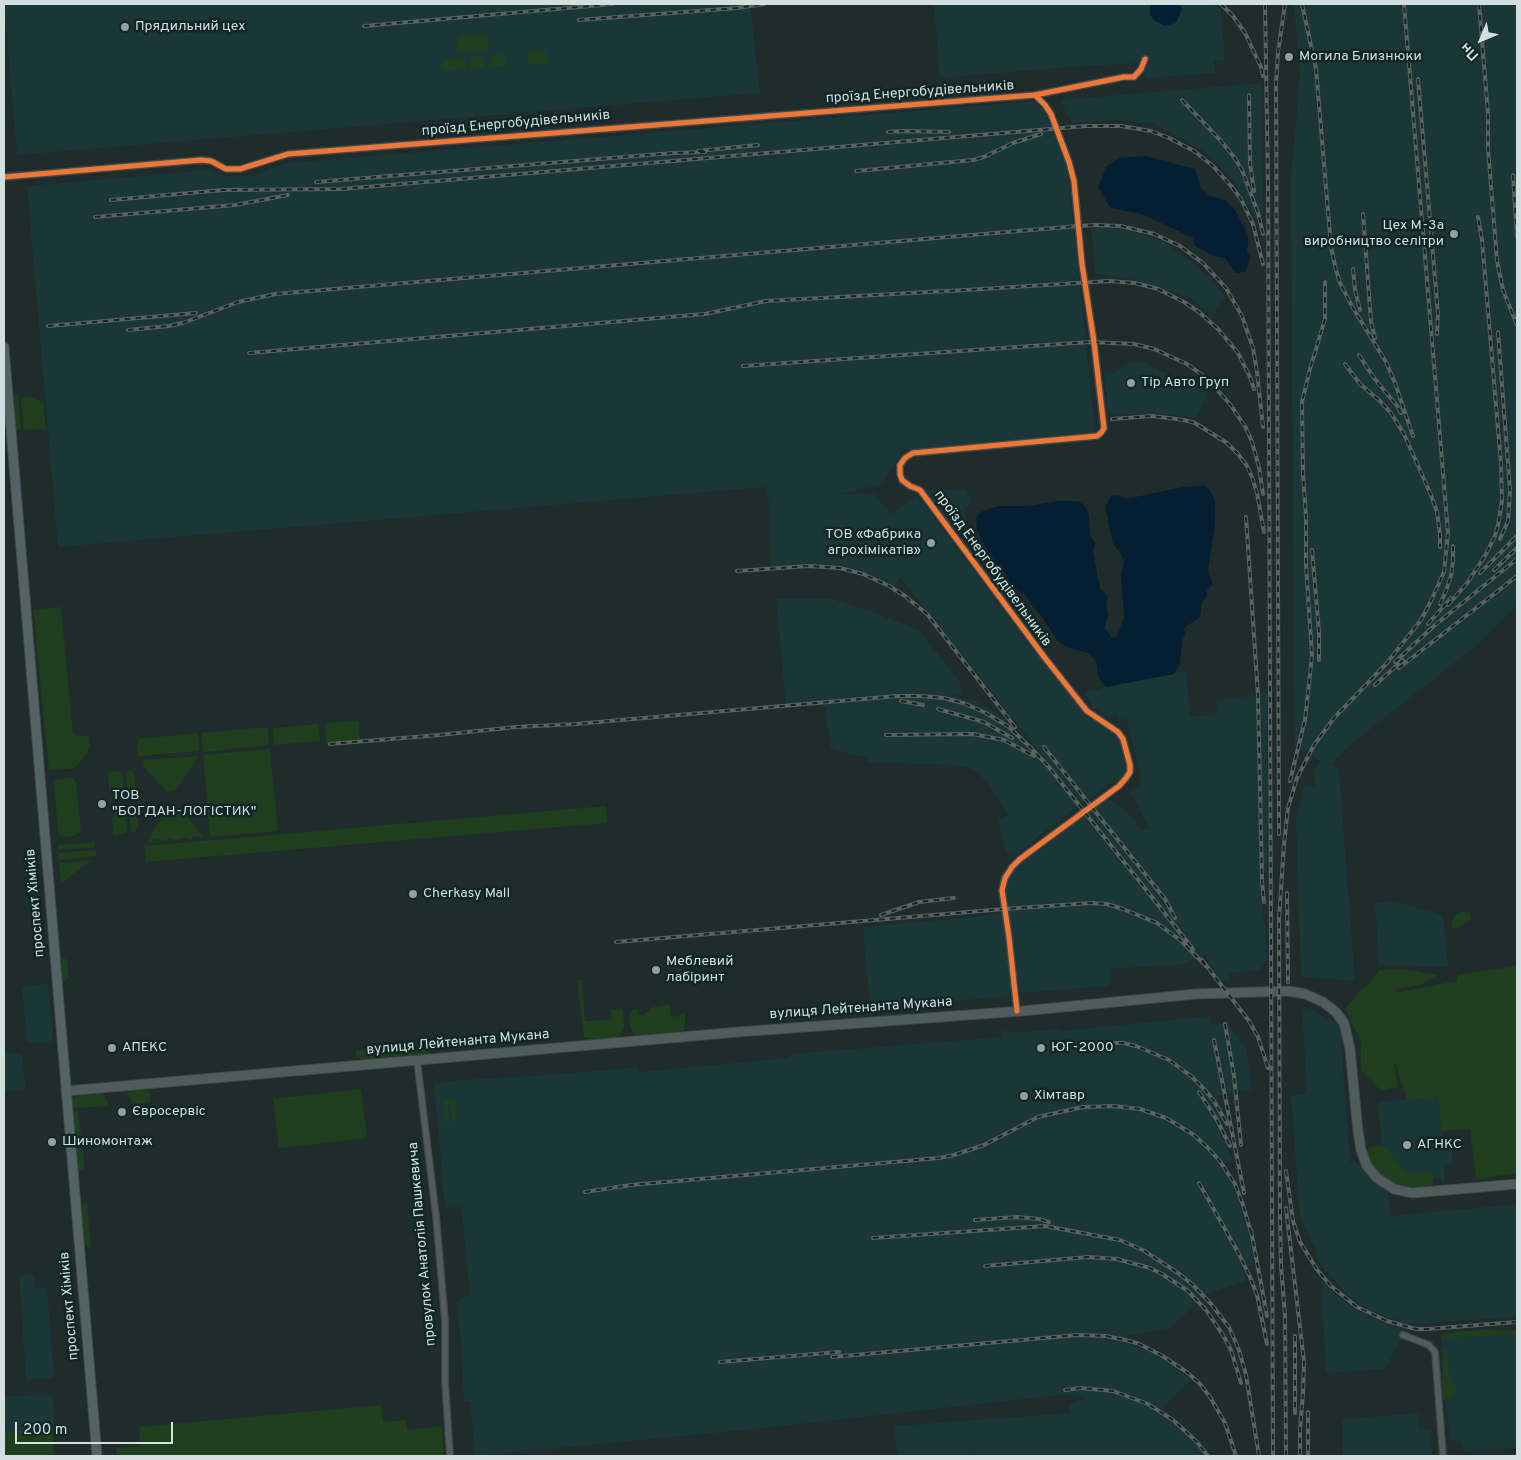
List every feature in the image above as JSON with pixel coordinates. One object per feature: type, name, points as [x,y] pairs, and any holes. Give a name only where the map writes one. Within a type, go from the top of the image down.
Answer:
[{"type":"main road","name":"проспект Хіміків","points":[[4,347],[97,1456]]},
{"type":"main road","name":"вулиця Лейтенанта Мукана","points":[[66,1091],[738,1032],[1017,1011],[1196,994],[1298,992],[1309,995],[1332,1008],[1341,1018],[1345,1027],[1350,1049],[1360,1144],[1367,1166],[1377,1178],[1394,1189],[1412,1193],[1517,1184]]},
{"type":"street","name":"проїзд Енергобудівельників","points":[[4,177],[201,160],[211,162],[226,169],[240,169],[288,154],[1035,95],[1124,77],[1134,77],[1138,74],[1145,60]]},
{"type":"street","name":"проїзд Енергобудівельників","points":[[1017,1011],[1002,890],[1005,878],[1012,866],[1020,859],[1123,782],[1130,772],[1130,764],[1123,739],[1118,732],[1086,711],[920,490],[902,480],[900,465],[905,458],[913,453],[1097,436],[1102,433],[1104,428],[1094,342],[1082,264],[1074,181],[1051,114],[1035,95]]},
{"type":"street","name":"провулок Анатолія Пашкевича","points":[[417,1060],[436,1216],[445,1320],[445,1381],[450,1456]]},
{"type":"street","points":[[1403,1335],[1429,1345],[1435,1352],[1443,1456]]},
{"type":"shaded area","points":[[4,4],[750,4],[760,93],[17,155]]},
{"type":"shaded area","points":[[934,4],[1213,4],[1221,11],[1225,60],[1214,61],[1215,73],[1146,78],[1140,63],[940,78]]},
{"type":"shaded area","points":[[1150,4],[1180,4],[1182,9],[1176,23],[1165,26],[1155,21],[1150,15]]},
{"type":"shaded area","points":[[1294,4],[1517,4],[1517,604],[1471,650],[1351,744],[1331,764],[1339,770],[1355,981],[1301,977],[1296,820],[1304,786],[1316,787],[1314,771],[1320,760],[1294,747],[1291,177],[1300,75]]},
{"type":"shaded area","points":[[1261,83],[1263,217],[1255,219],[1245,198],[1233,181],[1200,149],[1155,124],[1119,120],[1071,123],[1060,100]]},
{"type":"shaded area","points":[[1033,101],[1044,110],[1068,171],[1095,431],[902,451],[883,484],[841,494],[874,494],[891,514],[917,495],[1031,648],[1075,698],[1087,716],[1117,734],[1122,742],[1127,769],[1124,777],[1112,782],[1089,800],[1087,798],[1013,857],[1006,852],[998,820],[1008,815],[988,783],[978,773],[969,768],[953,765],[867,762],[867,757],[831,748],[824,703],[786,705],[776,598],[831,599],[871,611],[920,631],[960,682],[961,695],[949,696],[976,701],[1003,718],[1018,732],[1047,766],[1049,764],[900,577],[894,588],[871,575],[836,566],[771,567],[770,509],[766,487],[58,547],[27,186],[209,170],[226,176],[255,175],[287,163]]},
{"type":"shaded area","points":[[1146,156],[1195,169],[1201,188],[1210,196],[1225,200],[1235,210],[1248,235],[1247,251],[1250,256],[1245,272],[1236,273],[1225,258],[1214,256],[1195,246],[1193,238],[1142,214],[1111,208],[1098,188],[1106,167],[1119,158]]},
{"type":"shaded area","points":[[1106,227],[1138,233],[1165,243],[1192,262],[1226,298],[1214,313],[1210,314],[1190,298],[1130,279],[1095,273],[1091,228]]},
{"type":"shaded area","points":[[1128,363],[1145,363],[1173,376],[1194,381],[1193,385],[1207,396],[1197,417],[1192,418],[1169,414],[1114,414],[1108,411],[1104,373],[1115,372]]},
{"type":"shaded area","points":[[1206,486],[1215,501],[1215,523],[1208,571],[1213,584],[1207,590],[1207,596],[1202,603],[1200,617],[1184,628],[1185,634],[1182,640],[1180,664],[1174,674],[1106,687],[1099,679],[1096,661],[1089,653],[1066,647],[1057,640],[1026,596],[1012,586],[982,541],[977,530],[976,518],[978,514],[1000,506],[1028,506],[1058,501],[1078,501],[1085,506],[1089,515],[1090,536],[1095,543],[1093,551],[1100,589],[1108,596],[1106,604],[1108,614],[1105,628],[1112,638],[1117,636],[1124,618],[1121,575],[1124,561],[1120,552],[1113,544],[1105,506],[1111,496],[1118,495],[1126,499],[1183,487]]},
{"type":"shaded area","points":[[950,489],[956,491],[965,489],[973,501],[965,508],[967,537],[961,538],[925,490]]},
{"type":"shaded area","points":[[1186,671],[1190,716],[1217,715],[1216,701],[1267,693],[1267,872],[1259,873],[1268,957],[1261,970],[1229,973],[1229,981],[1221,981],[1205,955],[1185,964],[1110,969],[1111,981],[1108,986],[1020,993],[1005,885],[1016,868],[1107,798],[1128,813],[1142,831],[1149,828],[1130,791],[1138,786],[1141,777],[1127,719],[1119,720],[1118,715],[1103,715],[1097,708],[1093,708],[1085,693]]},
{"type":"shaded area","points":[[1392,901],[1443,915],[1448,967],[1379,965],[1375,903]]},
{"type":"shaded area","points":[[1006,914],[1014,996],[870,1008],[863,927]]},
{"type":"shaded area","points":[[48,983],[53,1044],[27,1042],[22,987]]},
{"type":"shaded area","points":[[1309,1008],[1340,1026],[1350,1162],[1355,1162],[1371,1179],[1388,1191],[1390,1216],[1517,1204],[1517,1317],[1406,1323],[1379,1314],[1356,1302],[1341,1288],[1317,1259],[1316,1250],[1300,1218],[1291,1096],[1307,1094],[1302,1009]]},
{"type":"shaded area","points":[[1210,1016],[1211,1025],[1227,1023],[1246,1048],[1252,1090],[1216,1096],[1225,1115],[1215,1122],[1233,1159],[1220,1166],[1232,1184],[1248,1230],[1255,1266],[1242,1266],[1246,1281],[1208,1293],[1170,1328],[1127,1336],[1126,1343],[1153,1353],[1191,1379],[1158,1412],[1185,1432],[1207,1456],[975,1456],[975,1454],[897,1456],[894,1426],[1070,1413],[1070,1403],[1086,1398],[1069,1394],[754,1429],[475,1456],[470,1401],[464,1401],[457,1302],[470,1294],[463,1224],[461,1207],[445,1208],[434,1084],[460,1080],[639,1067],[639,1072],[789,1058],[791,1054],[1001,1037],[1001,1031],[1019,1032],[1060,1029],[1061,1031]]},
{"type":"shaded area","points":[[4,1052],[22,1055],[26,1090],[4,1091]]},
{"type":"shaded area","points":[[1438,1097],[1443,1151],[1452,1151],[1453,1165],[1444,1166],[1445,1185],[1439,1177],[1412,1188],[1381,1146],[1378,1102]]},
{"type":"shaded area","points":[[34,1274],[35,1289],[47,1287],[54,1378],[26,1380],[19,1275]]},
{"type":"shaded area","points":[[1321,1280],[1341,1300],[1365,1315],[1384,1324],[1411,1331],[1400,1341],[1385,1369],[1326,1373]]},
{"type":"shaded area","points":[[1477,1330],[1517,1330],[1517,1447],[1464,1452],[1461,1442],[1450,1440],[1446,1401],[1442,1397],[1442,1334]]},
{"type":"shaded area","points":[[52,1395],[55,1433],[28,1430],[4,1432],[4,1396]]},
{"type":"shaded area","points":[[1418,1413],[1419,1429],[1431,1429],[1432,1456],[1343,1456],[1342,1419]]},
{"type":"green space","points":[[484,33],[489,39],[488,50],[457,51],[456,47],[459,37]]},
{"type":"green space","points":[[543,50],[547,53],[548,63],[528,64],[527,52]]},
{"type":"green space","points":[[505,54],[505,66],[491,67],[490,60],[493,55]]},
{"type":"green space","points":[[473,56],[483,58],[486,68],[471,69],[470,59]]},
{"type":"green space","points":[[464,58],[467,69],[445,71],[442,69],[442,64],[446,59]]},
{"type":"green space","points":[[18,394],[21,430],[15,431],[12,398]]},
{"type":"green space","points":[[30,396],[30,398],[33,397],[43,401],[46,429],[24,430],[21,397]]},
{"type":"green space","points":[[61,607],[73,732],[78,736],[89,736],[90,744],[87,754],[71,769],[49,770],[33,610]]},
{"type":"green space","points":[[359,721],[360,742],[326,744],[325,723]]},
{"type":"green space","points":[[319,724],[320,741],[274,745],[273,728]]},
{"type":"green space","points":[[268,727],[269,745],[203,752],[201,733]]},
{"type":"green space","points":[[198,733],[199,751],[137,756],[138,739]]},
{"type":"green space","points":[[270,749],[278,831],[210,837],[203,755]]},
{"type":"green space","points":[[199,756],[175,791],[167,792],[144,767],[143,760]]},
{"type":"green space","points":[[130,770],[134,774],[136,795],[128,795],[126,771]]},
{"type":"green space","points":[[122,771],[124,796],[112,797],[111,790],[109,790],[108,772]]},
{"type":"green space","points":[[73,778],[76,782],[81,831],[74,836],[64,837],[59,835],[58,831],[54,784],[56,780]]},
{"type":"green space","points":[[177,806],[205,838],[200,838],[199,836],[187,839],[187,837],[173,841],[172,839],[166,839],[161,841],[160,839],[152,840],[153,843],[147,841],[168,807]]},
{"type":"green space","points":[[606,806],[607,823],[146,862],[145,846]]},
{"type":"green space","points":[[137,808],[139,825],[131,833],[129,809]]},
{"type":"green space","points":[[125,809],[127,833],[113,835],[113,810]]},
{"type":"green space","points":[[95,842],[95,847],[58,850],[58,845]]},
{"type":"green space","points":[[96,850],[96,856],[59,860],[58,853]]},
{"type":"green space","points":[[90,861],[61,883],[59,863]]},
{"type":"green space","points":[[1463,911],[1470,913],[1471,919],[1455,929],[1451,926],[1454,916]]},
{"type":"green space","points":[[60,957],[67,960],[69,977],[64,982],[61,981]]},
{"type":"green space","points":[[1517,966],[1517,1173],[1476,1179],[1470,1129],[1441,1131],[1438,1097],[1407,1100],[1395,1061],[1398,1087],[1381,1091],[1361,1070],[1361,1042],[1345,1009],[1361,990],[1371,982],[1379,970],[1397,969],[1438,975],[1420,985],[1398,988],[1394,993],[1457,981],[1457,975]]},
{"type":"green space","points":[[577,980],[582,980],[585,1021],[612,1020],[611,1010],[621,1008],[623,1010],[624,1027],[620,1036],[601,1039],[586,1038],[584,1036]]},
{"type":"green space","points":[[670,1004],[670,1017],[679,1016],[685,1012],[683,1031],[638,1036],[634,1034],[630,1028],[629,1013],[638,1009],[639,1015],[646,1015],[646,1012],[650,1012],[650,1008]]},
{"type":"green space","points":[[466,1042],[432,1045],[430,1051],[425,1054],[365,1059],[361,1059],[356,1055],[356,1051]]},
{"type":"green space","points":[[361,1089],[367,1138],[279,1148],[273,1099]]},
{"type":"green space","points":[[126,1091],[148,1091],[150,1095],[150,1103],[131,1104],[131,1099]]},
{"type":"green space","points":[[95,1093],[105,1095],[109,1106],[72,1108],[72,1100],[74,1098]]},
{"type":"green space","points":[[443,1100],[455,1100],[456,1121],[452,1121],[451,1105],[448,1105],[449,1122],[445,1122]]},
{"type":"green space","points":[[72,1111],[78,1111],[85,1170],[77,1170]]},
{"type":"green space","points":[[1379,1145],[1386,1148],[1405,1172],[1429,1172],[1433,1174],[1433,1184],[1429,1188],[1418,1190],[1396,1186],[1380,1175],[1372,1166],[1366,1152],[1369,1148]]},
{"type":"green space","points":[[84,1203],[87,1203],[91,1247],[87,1247],[83,1242],[80,1209]]},
{"type":"green space","points":[[1477,1330],[1517,1330],[1517,1334],[1442,1338],[1442,1334]]},
{"type":"green space","points":[[1443,1348],[1447,1348],[1450,1383],[1456,1383],[1456,1394],[1446,1401],[1442,1397]]},
{"type":"green space","points":[[381,1405],[383,1422],[406,1420],[407,1430],[442,1426],[444,1456],[117,1456],[116,1448],[140,1446],[139,1427]]},
{"type":"green space","points":[[28,1430],[29,1435],[53,1434],[54,1456],[4,1456],[4,1432]]},
{"type":"railway","points":[[364,26],[613,4]]},
{"type":"railway","points":[[579,20],[737,8],[764,4]]},
{"type":"railway","points":[[1221,4],[1233,16],[1245,33],[1261,67],[1263,76]]},
{"type":"railway","points":[[1265,4],[1268,183],[1273,1456]]},
{"type":"railway","points":[[1279,834],[1276,84],[1278,52],[1285,4]]},
{"type":"railway","points":[[1302,4],[1316,69],[1331,247],[1336,270],[1340,283],[1353,308],[1386,362],[1413,436]]},
{"type":"railway","points":[[1286,1456],[1285,1316],[1280,1220],[1279,919],[1288,808],[1297,778],[1314,745],[1334,718],[1386,664],[1421,620],[1444,572],[1448,533],[1404,4]]},
{"type":"railway","points":[[1479,4],[1497,261],[1503,290],[1517,325]]},
{"type":"railway","points":[[1418,79],[1438,314],[1437,334]]},
{"type":"railway","points":[[1249,95],[1250,164],[1254,191]]},
{"type":"railway","points":[[1182,100],[1221,141],[1242,170],[1258,213],[1263,234]]},
{"type":"railway","points":[[111,200],[223,190],[342,189],[1086,126],[1121,126],[1151,131],[1169,138],[1194,151],[1213,166],[1241,199],[1253,224],[1263,264]]},
{"type":"railway","points":[[888,132],[949,132]]},
{"type":"railway","points":[[856,171],[973,160],[984,157],[1013,143],[1041,134]]},
{"type":"railway","points":[[698,151],[758,145]]},
{"type":"railway","points":[[316,182],[705,152]]},
{"type":"railway","points":[[1513,175],[1517,237]]},
{"type":"railway","points":[[95,217],[235,205],[288,195]]},
{"type":"railway","points":[[1363,214],[1371,322],[1375,338]]},
{"type":"railway","points":[[1448,605],[1468,582],[1486,554],[1495,536],[1502,501],[1501,464],[1482,240],[1478,217]]},
{"type":"railway","points":[[128,330],[183,323],[238,302],[275,294],[1078,226],[1121,226],[1154,234],[1180,246],[1203,263],[1226,288],[1242,316],[1253,348],[1263,427]]},
{"type":"railway","points":[[1353,269],[1355,290],[1360,310]]},
{"type":"railway","points":[[249,353],[705,314],[766,301],[1109,281],[1135,283],[1158,289],[1199,312],[1219,330],[1238,353],[1254,389]]},
{"type":"railway","points":[[1290,781],[1305,720],[1312,656],[1306,565],[1302,402],[1325,319],[1325,282]]},
{"type":"railway","points":[[48,326],[196,313]]},
{"type":"railway","points":[[1498,332],[1510,490],[1508,521],[1500,539]]},
{"type":"railway","points":[[743,366],[1090,342],[1134,344],[1154,349],[1187,364],[1205,377],[1230,404],[1246,428],[1252,442],[1259,467],[1263,494]]},
{"type":"railway","points":[[1359,355],[1401,413]]},
{"type":"railway","points":[[1345,364],[1360,384],[1391,413],[1404,434],[1437,512],[1440,547]]},
{"type":"railway","points":[[1112,419],[1152,416],[1184,420],[1195,423],[1227,443],[1247,466],[1252,477],[1264,532]]},
{"type":"railway","points":[[1246,517],[1258,695],[1264,902]]},
{"type":"railway","points":[[1480,573],[1517,536]]},
{"type":"railway","points":[[1440,604],[1451,575],[1453,546]]},
{"type":"railway","points":[[1494,570],[1517,548]]},
{"type":"railway","points":[[1312,550],[1319,632],[1319,660]]},
{"type":"railway","points":[[1395,662],[1435,625],[1517,559]]},
{"type":"railway","points":[[737,571],[808,566],[840,568],[863,574],[889,586],[927,614],[1015,727]]},
{"type":"railway","points":[[1399,668],[1517,576]]},
{"type":"railway","points":[[1428,624],[1451,598]]},
{"type":"railway","points":[[1375,685],[1403,660]]},
{"type":"railway","points":[[330,744],[897,696],[944,698],[963,703],[986,713],[1009,727],[1030,747],[1048,766],[1193,949]]},
{"type":"railway","points":[[901,701],[923,705]]},
{"type":"railway","points":[[938,709],[984,722],[1012,738]]},
{"type":"railway","points":[[886,735],[973,734],[1004,740],[1034,756]]},
{"type":"railway","points":[[1044,747],[1165,899],[1175,918]]},
{"type":"railway","points":[[1287,893],[1288,982]]},
{"type":"railway","points":[[881,915],[919,902],[954,898]]},
{"type":"railway","points":[[616,942],[1092,903],[1107,904],[1157,923],[1180,940],[1206,966]]},
{"type":"railway","points":[[1202,960],[1249,1021],[1258,1037],[1268,1068]]},
{"type":"railway","points":[[1225,1024],[1234,1076],[1241,1145]]},
{"type":"railway","points":[[1214,1040],[1244,1193]]},
{"type":"railway","points":[[1086,1043],[1123,1043],[1136,1046],[1169,1060],[1191,1076],[1205,1090],[1214,1101],[1227,1124]]},
{"type":"railway","points":[[1199,1092],[1217,1120],[1230,1146]]},
{"type":"railway","points":[[585,1192],[631,1185],[939,1158],[984,1145],[1038,1117],[1083,1107],[1113,1106],[1140,1109],[1166,1118],[1194,1135],[1207,1147],[1219,1160],[1235,1184],[1252,1236]]},
{"type":"railway","points":[[1286,1171],[1293,1221],[1300,1242],[1318,1271],[1331,1286],[1357,1307],[1387,1321],[1416,1329],[1517,1322]]},
{"type":"railway","points":[[1199,1183],[1250,1277],[1257,1295],[1267,1344]]},
{"type":"railway","points":[[1286,1208],[1304,1362],[1300,1456]]},
{"type":"railway","points":[[975,1220],[1017,1217],[1049,1222]]},
{"type":"railway","points":[[873,1238],[1045,1226],[1120,1240],[1143,1250],[1193,1285],[1229,1327],[1239,1350],[1246,1375],[1259,1456]]},
{"type":"railway","points":[[1251,1230],[1267,1316]]},
{"type":"railway","points":[[985,1266],[1088,1257],[1117,1259],[1150,1268],[1188,1291],[1206,1310],[1231,1350],[1241,1383]]},
{"type":"railway","points":[[832,1357],[1077,1335],[1106,1336],[1125,1340],[1137,1343],[1161,1355],[1188,1373],[1200,1384],[1225,1423],[1236,1456]]},
{"type":"railway","points":[[1295,1336],[1295,1413]]},
{"type":"railway","points":[[720,1362],[839,1352]]},
{"type":"railway","points":[[1065,1390],[1081,1388],[1113,1391],[1148,1404],[1173,1420],[1196,1441],[1208,1456]]},
{"type":"railway","points":[[1308,1412],[1308,1456]]},
{"type":"cycle path","points":[[4,177],[201,160],[211,161],[226,169],[240,169],[288,154],[1035,95],[1124,77],[1134,77],[1141,69],[1145,59]]},
{"type":"cycle path","points":[[1017,1011],[1002,890],[1005,878],[1020,859],[1119,786],[1130,772],[1130,765],[1123,739],[1118,732],[1087,711],[1045,658],[920,490],[902,480],[900,465],[905,458],[913,453],[1097,436],[1104,428],[1094,342],[1082,264],[1074,181],[1051,114],[1035,95]]},
{"type":"place","name":"Прядильний цех","points":[[125,27]]},
{"type":"place","name":"Могила Близнюки","points":[[1289,57]]},
{"type":"place","name":"Цех М-3а виробництво селітри","points":[[1454,234]]},
{"type":"place","name":"Тір Авто Груп","points":[[1131,383]]},
{"type":"place","name":"ТОВ «Фабрика агрохімікатів»","points":[[931,543]]},
{"type":"place","name":"ТОВ \"БОГДАН-ЛОГІСТИК\"","points":[[102,804]]},
{"type":"place","name":"Cherkasy Mall","points":[[413,894]]},
{"type":"place","name":"Меблевий лабіринт","points":[[656,970]]},
{"type":"place","name":"АПЕКС","points":[[112,1048]]},
{"type":"place","name":"ЮГ-2000","points":[[1041,1048]]},
{"type":"place","name":"Хімтавр","points":[[1024,1096]]},
{"type":"place","name":"Євросервіс","points":[[122,1112]]},
{"type":"place","name":"Шиномонтаж","points":[[52,1142]]},
{"type":"place","name":"АГНКС","points":[[1407,1145]]}]
